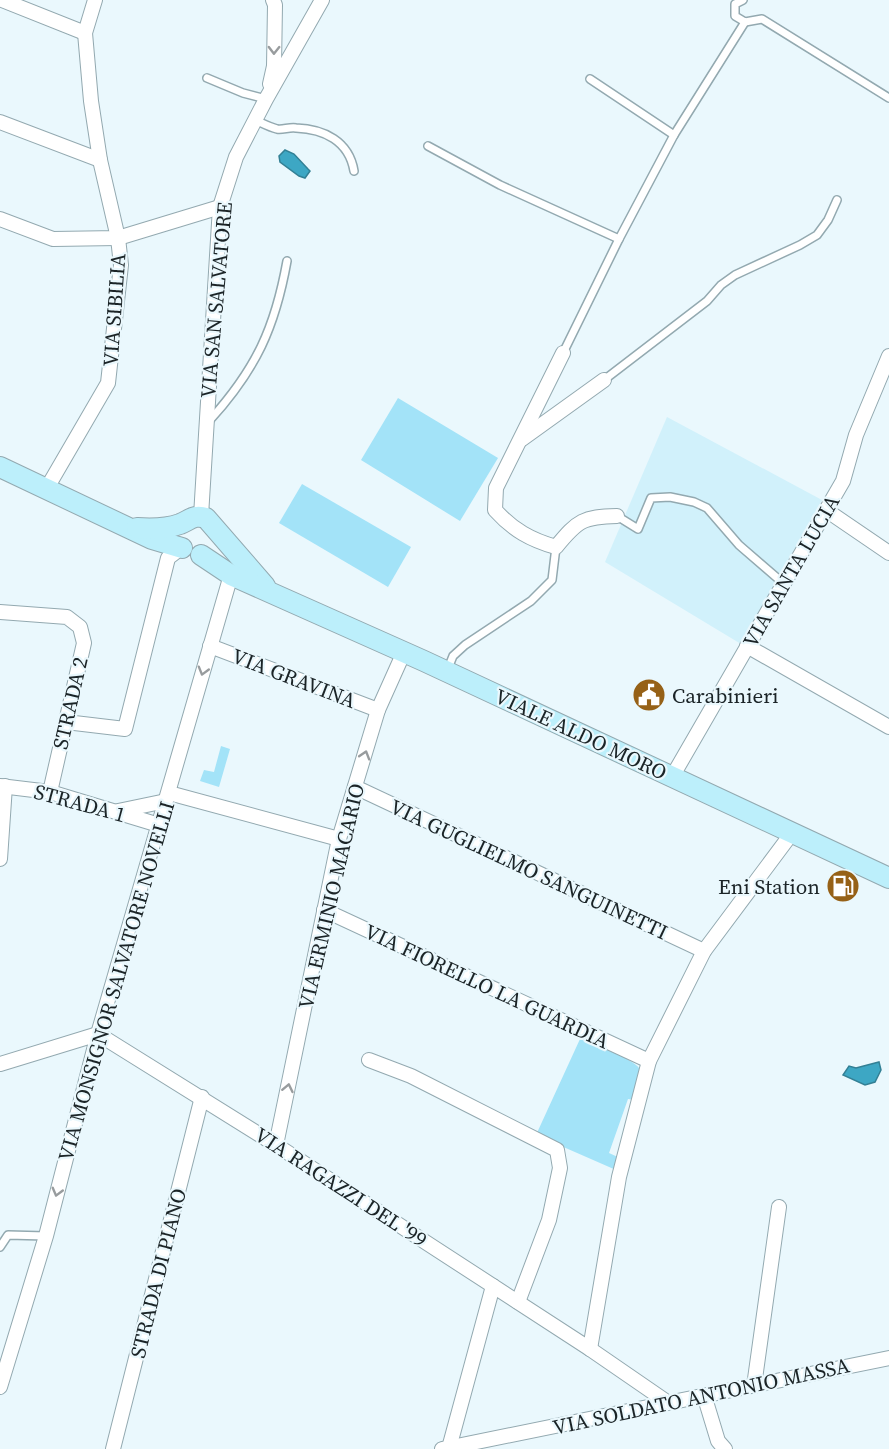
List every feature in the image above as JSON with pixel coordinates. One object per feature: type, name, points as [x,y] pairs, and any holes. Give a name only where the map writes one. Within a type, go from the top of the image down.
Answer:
[{"type":"main road","name":"VIALE ALDO MORO","points":[[0,467],[153,539],[194,555],[201,555],[231,574],[272,594],[446,671],[889,878]]},
{"type":"main road","name":"VIALE ALDO MORO","points":[[128,527],[155,529],[182,523],[190,517],[208,521],[272,594]]},
{"type":"main road","points":[[201,555],[212,549],[215,544],[217,532],[208,521]]},
{"type":"main road","points":[[181,548],[178,536],[182,523]]},
{"type":"street","points":[[2,0],[86,33]]},
{"type":"street","points":[[95,0],[86,33],[91,101],[100,160],[118,238],[220,207]]},
{"type":"street","points":[[266,99],[274,66],[275,4],[273,0]]},
{"type":"street","name":"VIA SAN SALVATORE","points":[[208,521],[206,423],[220,207],[236,157],[322,0]]},
{"type":"street","points":[[0,122],[100,160]]},
{"type":"street","name":"VIA SIBILIA","points":[[0,219],[53,239],[118,238],[121,265],[108,382],[47,488]]},
{"type":"street","points":[[563,353],[496,488],[495,510],[510,526],[541,543],[556,547],[579,522],[592,516],[617,516]]},
{"type":"street","name":"VIA SANTA LUCIA","points":[[672,777],[843,481],[856,435],[889,356]]},
{"type":"street","points":[[520,441],[604,380]]},
{"type":"street","points":[[826,510],[889,553]]},
{"type":"street","points":[[66,722],[125,729],[168,558],[181,548]]},
{"type":"street","name":"VIA MONSIGNOR SALVATORE NOVELLI","points":[[0,1387],[46,1236],[98,1034],[231,574]]},
{"type":"street","name":"STRADA 2","points":[[0,612],[67,616],[80,627],[84,643],[50,792]]},
{"type":"street","name":"VIA GRAVINA","points":[[210,646],[378,710]]},
{"type":"street","points":[[747,646],[889,727]]},
{"type":"street","name":"VIA ERMINIO MACARIO","points":[[276,1145],[339,839],[378,710],[404,652]]},
{"type":"street","points":[[0,859],[2,786]]},
{"type":"street","name":"STRADA 1","points":[[2,786],[50,792],[159,825]]},
{"type":"street","name":"VIA GUGLIELMO SANGUINETTI","points":[[355,787],[704,951]]},
{"type":"street","points":[[116,812],[167,797],[339,839]]},
{"type":"street","points":[[590,1349],[618,1177],[649,1061],[704,951],[792,833]]},
{"type":"street","name":"VIA FIORELLO LA GUARDIA","points":[[324,910],[649,1061]]},
{"type":"street","points":[[0,1064],[98,1034]]},
{"type":"street","name":"VIA RAGAZZI DEL '99","points":[[98,1034],[202,1097],[590,1349],[667,1402]]},
{"type":"street","points":[[369,1060],[411,1076],[557,1150],[560,1168],[549,1220],[518,1302]]},
{"type":"street","name":"STRADA DI PIANO","points":[[113,1449],[202,1097]]},
{"type":"street","points":[[754,1386],[779,1207]]},
{"type":"street","points":[[446,1448],[493,1286]]},
{"type":"street","name":"VIA SOLDATO ANTONIO MASSA","points":[[446,1448],[889,1358]]},
{"type":"street","points":[[704,1395],[718,1441],[725,1449]]},
{"type":"lane","points":[[743,0],[735,4],[735,16],[745,22],[762,19],[889,98]]},
{"type":"lane","points":[[563,353],[619,239],[674,135],[745,22]]},
{"type":"lane","points":[[207,78],[243,93],[266,99]]},
{"type":"lane","points":[[590,79],[674,135]]},
{"type":"lane","points":[[255,120],[270,127],[311,129],[327,135],[348,149],[354,171]]},
{"type":"lane","points":[[428,146],[500,185],[619,239]]},
{"type":"lane","points":[[604,380],[707,301],[735,275],[817,235],[828,220],[837,200]]},
{"type":"lane","points":[[206,423],[241,383],[256,359],[270,329],[280,297],[287,261]]},
{"type":"lane","points":[[617,516],[638,529],[651,498],[670,497],[694,502],[706,508],[739,545],[783,583]]},
{"type":"lane","points":[[446,671],[453,656],[465,645],[531,601],[552,580],[556,547]]},
{"type":"lane","points":[[0,1247],[8,1236],[46,1236]]},
{"type":"shaded area","points":[[285,150],[294,154],[310,171],[305,178],[280,162],[279,156]]},
{"type":"shaded area","points":[[398,398],[498,458],[460,521],[361,460]]},
{"type":"shaded area","points":[[667,417],[822,500],[741,644],[605,562]]},
{"type":"shaded area","points":[[302,484],[411,547],[388,587],[279,523]]},
{"type":"shaded area","points":[[221,746],[230,749],[219,787],[200,781],[204,770],[214,772]]},
{"type":"shaded area","points":[[580,1039],[629,1060],[640,1071],[635,1100],[628,1099],[609,1153],[620,1158],[616,1170],[536,1135]]},
{"type":"shaded area","points":[[879,1062],[881,1070],[875,1082],[865,1085],[843,1075],[849,1066],[856,1068]]},
{"type":"place","name":"Carabinieri","points":[[649,695]]},
{"type":"place","name":"Eni Station","points":[[843,886]]}]
